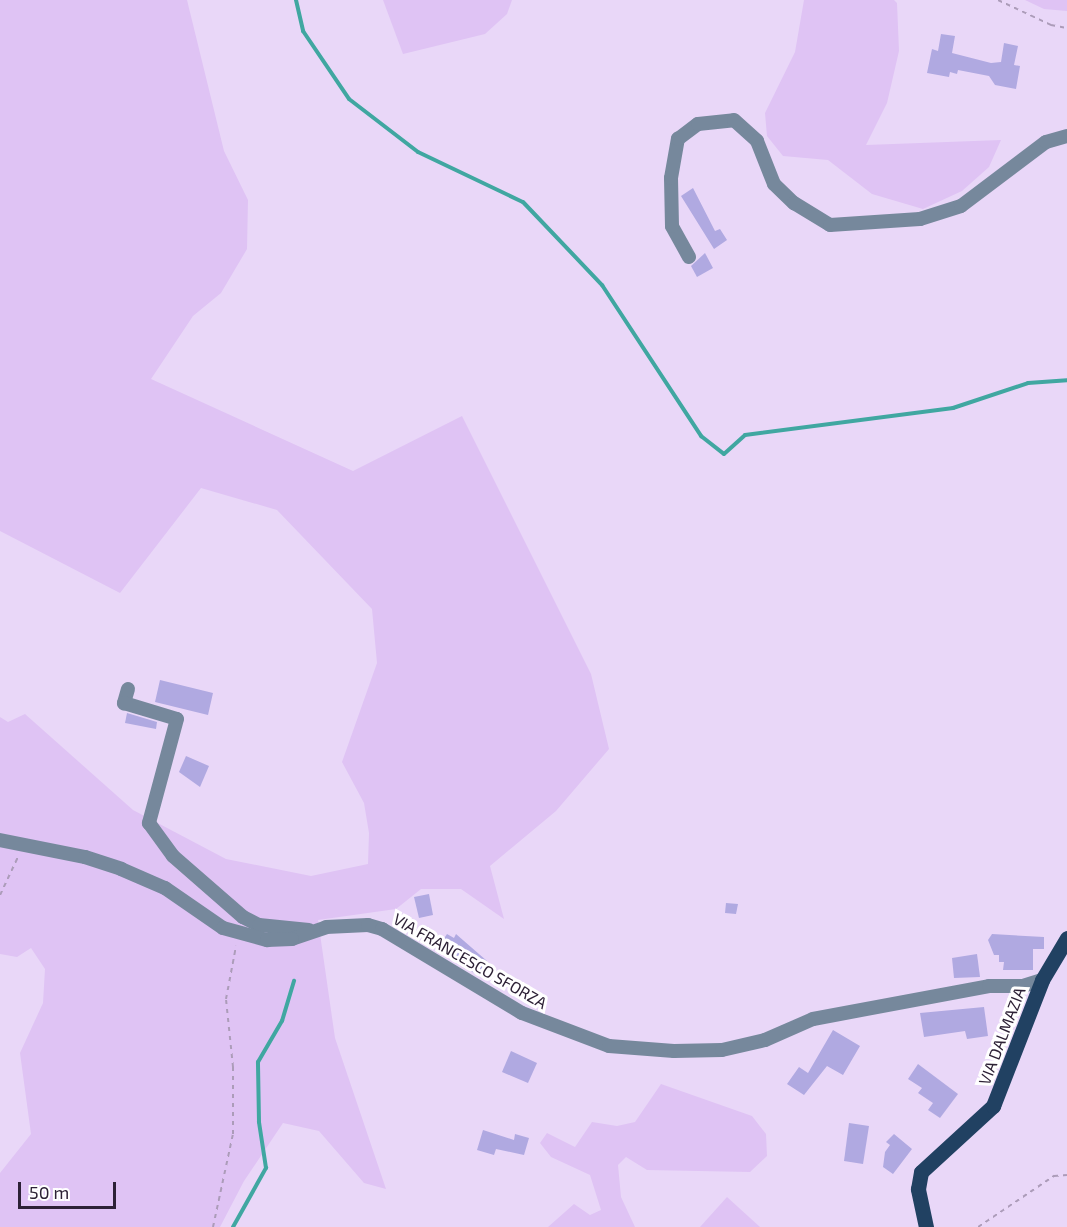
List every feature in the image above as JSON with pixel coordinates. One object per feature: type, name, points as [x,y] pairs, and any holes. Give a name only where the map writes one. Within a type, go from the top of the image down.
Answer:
[{"type":"main road","name":"VIA DALMAZIA","points":[[926,1227],[918,1189],[921,1172],[993,1106],[1042,980],[1067,938]]},
{"type":"street","points":[[689,257],[672,226],[670,178],[678,138],[698,124],[734,120],[757,141],[774,184],[794,203],[830,225],[920,219],[961,206],[1046,142],[1067,136]]},
{"type":"street","points":[[128,689],[124,703],[177,719],[150,823],[173,856],[251,921],[318,930]]},
{"type":"street","name":"VIA FRANCESCO SFORZA","points":[[0,840],[85,857],[121,869],[165,888],[222,928],[247,937],[292,939],[346,924],[382,929],[522,1013],[609,1046],[640,1049],[722,1050],[765,1040],[813,1019],[979,987],[1023,986],[1042,980]]},
{"type":"path","points":[[998,0],[1051,25],[1067,28]]},
{"type":"path","points":[[0,895],[24,846]]},
{"type":"path","points":[[213,1227],[232,1134],[233,1067],[226,999],[236,943]]},
{"type":"path","points":[[978,1227],[1054,1176],[1067,1175]]},
{"type":"shaded area","points":[[0,0],[187,0],[224,151],[248,200],[247,249],[221,293],[193,316],[151,379],[353,471],[462,416],[591,674],[609,749],[556,811],[490,866],[504,919],[461,889],[421,889],[396,909],[318,920],[335,1038],[386,1189],[364,1183],[319,1131],[283,1123],[244,1181],[220,1227],[0,1227],[0,1173],[31,1134],[20,1053],[43,1003],[45,969],[31,948],[17,957],[0,954],[0,717],[8,722],[25,714],[133,810],[226,859],[311,876],[368,864],[369,833],[364,803],[342,762],[377,663],[372,609],[277,510],[201,488],[120,593],[0,531]]},
{"type":"shaded area","points":[[383,0],[512,0],[507,14],[485,34],[403,54]]},
{"type":"shaded area","points":[[804,0],[894,0],[897,3],[899,51],[887,103],[866,145],[1001,140],[989,167],[962,191],[923,209],[872,194],[828,160],[783,156],[767,136],[765,113],[795,52]]},
{"type":"shaded area","points":[[1025,0],[1067,0],[1067,11],[1044,9]]},
{"type":"shaded area","points":[[661,1084],[752,1116],[766,1134],[767,1156],[750,1172],[647,1170],[626,1157],[618,1165],[621,1197],[635,1227],[548,1227],[574,1204],[590,1215],[601,1210],[590,1175],[551,1157],[540,1143],[547,1133],[575,1147],[592,1122],[617,1126],[635,1122]]},
{"type":"shaded area","points":[[727,1197],[760,1227],[700,1227]]},
{"type":"building","points":[[941,34],[955,36],[952,53],[991,63],[1001,62],[1004,43],[1018,46],[1014,65],[1020,66],[1016,89],[995,85],[989,76],[958,70],[957,74],[950,72],[949,77],[927,73],[932,49],[938,51]]},
{"type":"building","points":[[693,188],[715,231],[720,229],[727,240],[714,249],[681,196]]},
{"type":"building","points":[[705,253],[713,268],[697,277],[691,266]]},
{"type":"building","points":[[160,680],[213,693],[208,715],[155,702]]},
{"type":"building","points":[[127,713],[157,722],[156,729],[125,723]]},
{"type":"building","points":[[186,756],[209,766],[200,787],[179,772]]},
{"type":"building","points":[[429,894],[433,915],[419,918],[414,897]]},
{"type":"building","points":[[726,903],[738,904],[736,914],[725,913]]},
{"type":"building","points":[[447,934],[454,938],[456,934],[487,961],[477,975],[437,949]]},
{"type":"building","points":[[992,934],[1044,937],[1044,949],[1033,949],[1033,970],[1003,970],[1004,962],[999,962],[999,955],[994,955],[988,940]]},
{"type":"building","points":[[977,954],[980,977],[954,978],[952,958]]},
{"type":"building","points":[[984,1007],[988,1036],[967,1039],[965,1031],[924,1037],[920,1013]]},
{"type":"building","points":[[833,1030],[860,1046],[843,1075],[827,1066],[804,1095],[787,1084],[799,1067],[808,1073]]},
{"type":"building","points":[[511,1051],[537,1063],[528,1083],[502,1072]]},
{"type":"building","points":[[918,1064],[958,1094],[940,1118],[928,1110],[933,1103],[918,1093],[922,1088],[908,1079]]},
{"type":"building","points":[[849,1123],[869,1126],[863,1164],[844,1161]]},
{"type":"building","points":[[483,1130],[514,1140],[515,1134],[529,1138],[524,1155],[496,1149],[494,1155],[477,1150]]},
{"type":"building","points":[[894,1134],[912,1149],[893,1174],[883,1167],[885,1152],[890,1145],[886,1142]]},
{"type":"waterway","points":[[296,0],[303,31],[349,99],[418,152],[523,202],[602,285],[701,436],[724,454],[745,435],[953,408],[1028,383],[1067,380]]},
{"type":"waterway","points":[[233,1227],[266,1168],[259,1122],[258,1062],[282,1021],[294,981]]}]
